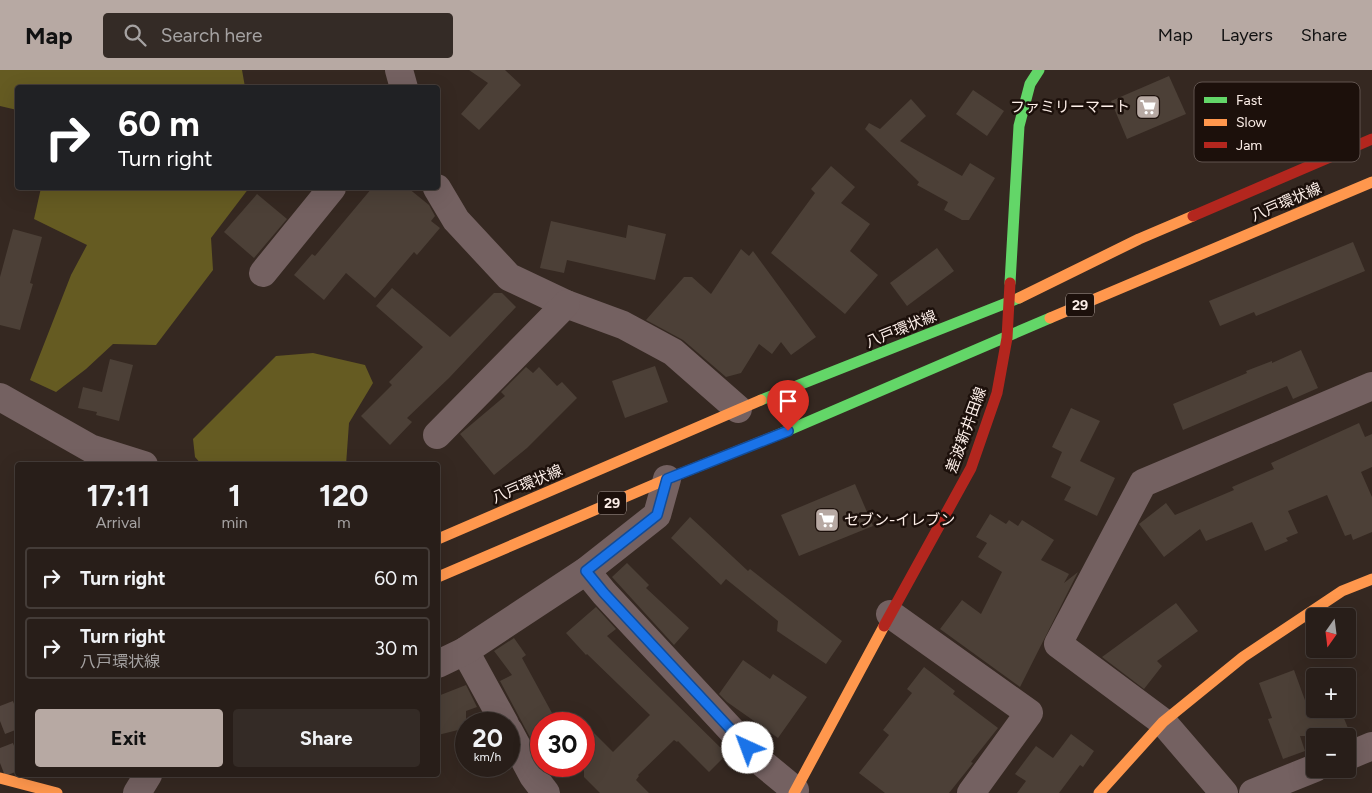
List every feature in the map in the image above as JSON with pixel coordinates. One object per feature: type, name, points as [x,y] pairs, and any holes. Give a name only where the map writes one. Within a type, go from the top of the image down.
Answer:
[{"type":"main road","name":"差波新井田線","points":[[795,792],[971,468],[997,393],[1007,338],[1010,302],[1019,126],[1030,84],[1039,70]]},
{"type":"main road","name":"八戸環状線","points":[[1360,144],[1372,139]]},
{"type":"main road","name":"八戸環状線","points":[[440,538],[738,409],[1010,302],[1139,239],[1318,162]]},
{"type":"main road","name":"八戸環状線","points":[[440,576],[667,479],[788,431],[1147,276],[1372,182]]},
{"type":"main road","points":[[1099,793],[1162,722],[1243,657],[1342,591],[1372,579]]},
{"type":"main road","points":[[0,778],[56,793]]},
{"type":"street","points":[[399,70],[403,85]]},
{"type":"street","points":[[263,273],[330,190]]},
{"type":"street","points":[[438,190],[456,220],[509,277],[566,304],[623,324],[673,352],[738,409]]},
{"type":"street","points":[[438,435],[566,304]]},
{"type":"street","points":[[1224,793],[1162,722],[1058,644],[1143,483],[1372,386]]},
{"type":"street","points":[[0,397],[90,448],[134,462]]},
{"type":"street","points":[[440,663],[465,651],[586,571],[657,515],[667,479]]},
{"type":"street","points":[[586,571],[604,593],[760,762],[795,792]]},
{"type":"street","points":[[890,614],[1029,713],[971,793]]},
{"type":"street","points":[[465,651],[498,712]]},
{"type":"street","points":[[1356,753],[1372,746]]},
{"type":"street","points":[[520,752],[533,776],[546,793]]},
{"type":"street","points":[[1253,793],[1306,772]]},
{"type":"street","points":[[137,793],[147,777]]},
{"type":"shaded area","points":[[0,70],[242,70],[245,85],[15,85],[15,110],[0,106]]},
{"type":"shaded area","points":[[41,190],[247,190],[211,238],[213,270],[156,345],[113,344],[86,369],[56,392],[30,380],[71,275],[87,245],[34,219]]},
{"type":"shaded area","points":[[313,353],[365,365],[373,383],[349,423],[346,462],[199,462],[195,457],[193,439],[276,356]]},
{"type":"building","points":[[469,70],[505,70],[521,85],[479,130],[461,114],[488,83]]},
{"type":"building","name":"ファミリーマート","points":[[1169,76],[1186,114],[1127,139],[1111,101]]},
{"type":"building","points":[[973,90],[1004,111],[987,136],[956,114]]},
{"type":"building","points":[[911,99],[926,116],[900,141],[962,176],[970,163],[995,178],[969,220],[962,220],[944,210],[948,202],[917,185],[919,182],[865,129],[869,123],[880,129]]},
{"type":"building","points":[[831,166],[855,187],[841,203],[870,224],[850,251],[878,275],[845,314],[771,253],[815,193],[811,189]]},
{"type":"building","points":[[370,190],[410,190],[429,205],[435,216],[431,221],[440,228],[417,255],[414,252],[375,298],[346,273],[324,300],[294,275],[312,254],[315,256]]},
{"type":"building","points":[[257,194],[287,219],[254,258],[224,232]]},
{"type":"building","points":[[551,221],[626,238],[628,225],[666,234],[655,280],[567,260],[564,273],[540,268]]},
{"type":"building","points":[[13,229],[42,237],[30,283],[33,284],[20,330],[0,325],[0,277]]},
{"type":"building","points":[[1353,242],[1365,271],[1256,316],[1254,312],[1220,326],[1209,301]]},
{"type":"building","points":[[937,248],[954,271],[907,306],[890,283]]},
{"type":"building","points":[[741,249],[749,256],[753,251],[816,337],[791,355],[781,342],[772,354],[759,344],[741,373],[726,377],[683,340],[646,320],[684,277],[692,277],[711,294]]},
{"type":"building","points":[[392,288],[450,337],[494,293],[502,293],[516,307],[449,378],[407,418],[412,422],[390,445],[361,416],[392,385],[389,382],[423,347],[376,306]]},
{"type":"building","points":[[1301,350],[1318,388],[1293,399],[1287,386],[1183,430],[1173,404],[1247,373],[1246,371],[1272,361],[1272,363]]},
{"type":"building","points":[[110,359],[133,365],[119,421],[96,415],[97,412],[78,408],[83,387],[102,392]]},
{"type":"building","points":[[655,366],[668,402],[625,418],[612,381]]},
{"type":"building","points":[[526,367],[533,373],[539,367],[557,386],[562,382],[577,398],[527,448],[494,475],[460,434],[505,396],[501,392]]},
{"type":"building","points":[[1071,408],[1100,421],[1080,461],[1115,478],[1097,516],[1064,500],[1071,487],[1051,477],[1062,452],[1052,447]]},
{"type":"building","points":[[1359,423],[1365,437],[1372,434],[1372,467],[1361,472],[1372,497],[1372,532],[1353,540],[1351,534],[1345,536],[1327,495],[1288,511],[1298,533],[1286,538],[1288,541],[1265,551],[1252,522],[1206,541],[1200,529],[1164,557],[1139,524],[1166,503],[1175,515],[1234,490],[1232,487],[1274,469],[1271,463]]},
{"type":"building","name":"セブン-イレブン","points":[[855,484],[873,526],[799,556],[781,515]]},
{"type":"building","points":[[990,514],[1006,524],[1009,520],[1018,526],[1022,520],[1054,540],[1041,560],[1069,574],[1064,583],[1078,572],[1020,687],[940,629],[962,600],[981,614],[1002,572],[978,557],[987,543],[976,537]]},
{"type":"building","points":[[690,517],[748,571],[750,569],[842,641],[826,664],[777,631],[778,621],[726,579],[721,585],[671,538]]},
{"type":"building","points":[[627,563],[649,585],[646,588],[689,628],[674,645],[612,577]]},
{"type":"building","points":[[1176,603],[1198,631],[1157,661],[1162,666],[1144,689],[1102,657]]},
{"type":"building","points":[[596,607],[616,629],[607,636],[727,754],[709,772],[678,741],[674,740],[638,775],[636,780],[649,793],[600,793],[584,777],[595,777],[595,734],[613,752],[650,715],[586,655],[566,633]]},
{"type":"building","points":[[514,638],[526,655],[522,658],[551,712],[530,712],[530,737],[520,719],[520,712],[517,712],[500,681],[512,675],[494,651]]},
{"type":"building","points":[[743,660],[770,679],[773,674],[807,697],[778,738],[727,702],[719,694]]},
{"type":"building","points":[[924,667],[955,691],[953,694],[998,728],[949,793],[885,793],[859,773],[889,735],[883,730],[912,693],[907,689]]},
{"type":"building","points":[[1294,670],[1306,703],[1306,718],[1344,718],[1348,728],[1306,728],[1306,736],[1300,736],[1305,751],[1283,759],[1268,719],[1272,718],[1259,683]]},
{"type":"building","points":[[466,685],[477,707],[466,712],[455,712],[455,731],[440,734],[440,695]]},
{"type":"building","points":[[1071,734],[1094,751],[1083,767],[1080,765],[1059,793],[1017,793],[1026,781],[1015,774],[1036,746],[1053,758]]},
{"type":"tunnel","points":[[0,721],[15,715]]},
{"type":"tunnel","points":[[0,763],[15,757]]},
{"type":"traffic: fast","points":[[1010,283],[1019,126],[1030,84],[1039,70]]},
{"type":"traffic: fast","points":[[761,400],[1019,298]]},
{"type":"traffic: fast","points":[[775,436],[1050,318]]},
{"type":"traffic: slow","points":[[1050,318],[1372,182]]},
{"type":"traffic: slow","points":[[1019,298],[1139,239],[1193,216]]},
{"type":"traffic: slow","points":[[440,538],[761,400]]},
{"type":"traffic: slow","points":[[440,576],[667,479],[775,436]]},
{"type":"traffic: slow","points":[[1099,793],[1163,722],[1243,657],[1342,591],[1372,579]]},
{"type":"traffic: slow","points":[[794,793],[884,626]]},
{"type":"traffic: slow","points":[[0,778],[57,793]]},
{"type":"traffic: jam","points":[[1360,144],[1372,139]]},
{"type":"traffic: jam","points":[[1193,216],[1319,162]]},
{"type":"traffic: jam","points":[[884,626],[971,468],[997,393],[1007,338],[1010,283]]},
{"type":"place","name":"ファミリーマート","points":[[1148,107]]},
{"type":"place","name":"セブン-イレブン","points":[[827,520]]},
{"type":"route","points":[[748,748],[604,593],[586,571],[657,515],[667,479],[788,431]]}]
